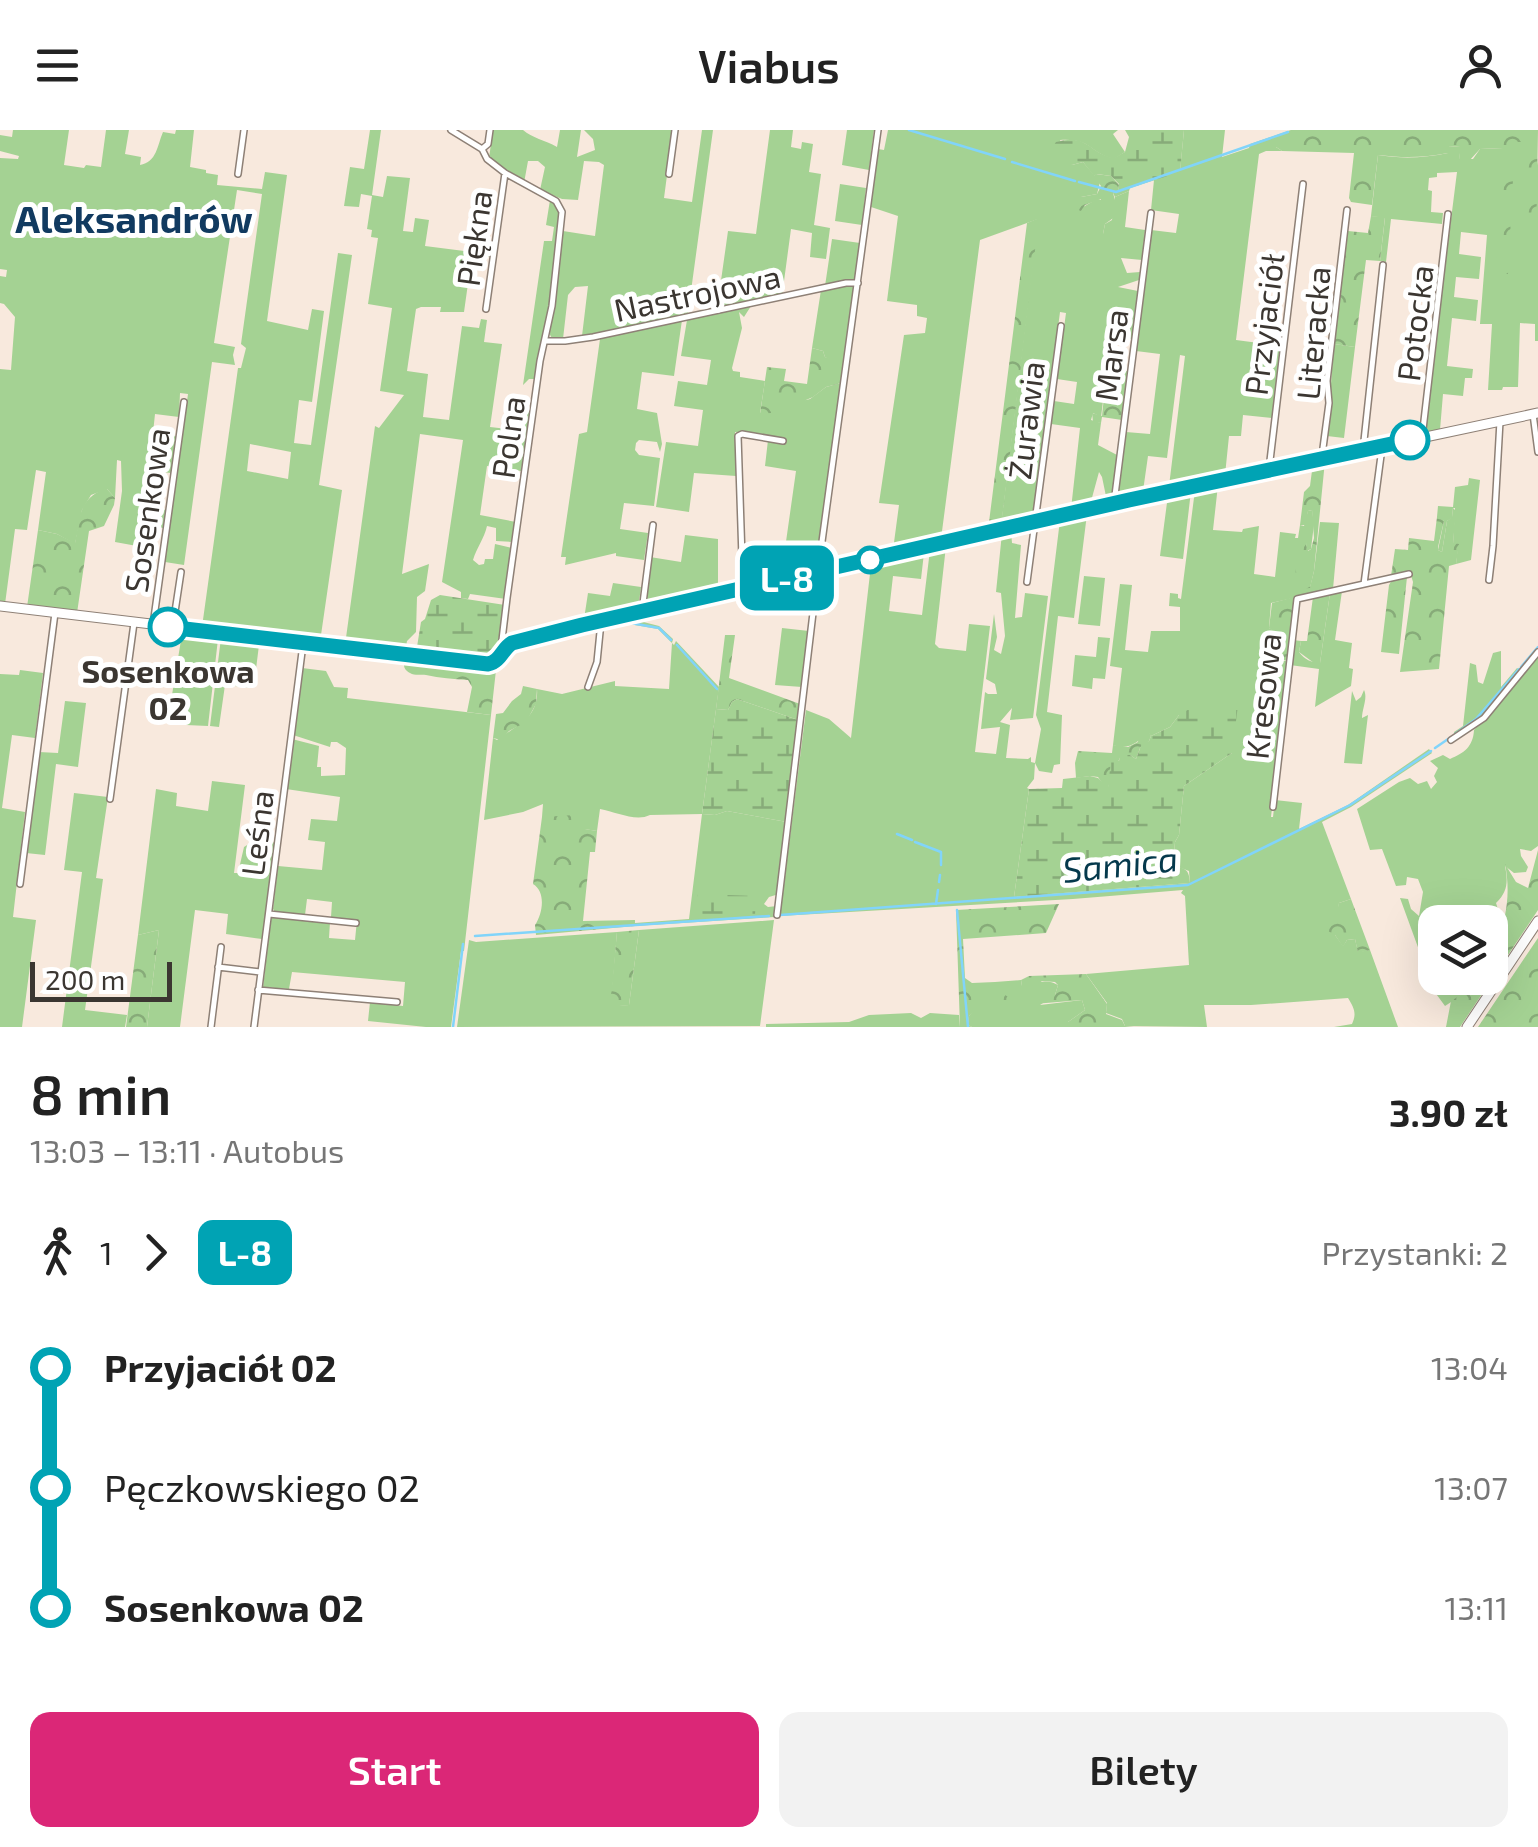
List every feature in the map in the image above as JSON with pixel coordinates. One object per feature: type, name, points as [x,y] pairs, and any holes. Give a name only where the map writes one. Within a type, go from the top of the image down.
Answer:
[{"type":"street","points":[[238,174],[244,130]]},
{"type":"street","points":[[450,130],[482,150],[505,173]]},
{"type":"street","points":[[482,150],[488,144],[490,130]]},
{"type":"street","points":[[669,174],[675,130]]},
{"type":"street","points":[[777,915],[818,571],[878,130]]},
{"type":"street","name":"Polna","points":[[504,649],[514,546],[552,306],[562,212],[559,203],[505,173]]},
{"type":"street","name":"Piękna","points":[[486,310],[505,173]]},
{"type":"street","name":"Przyjaciół","points":[[1269,470],[1303,184]]},
{"type":"street","name":"Literacka","points":[[1324,459],[1327,381],[1346,210]]},
{"type":"street","name":"Marsa","points":[[1114,503],[1151,213]]},
{"type":"street","name":"Potocka","points":[[1422,438],[1448,214]]},
{"type":"street","points":[[1363,450],[1383,265]]},
{"type":"street","name":"Nastrojowa","points":[[544,340],[565,342],[846,283],[858,284]]},
{"type":"street","name":"Żurawia","points":[[1027,582],[1060,326]]},
{"type":"street","name":"Sosenkowa","points":[[153,625],[184,402]]},
{"type":"street","points":[[0,606],[480,664],[495,662],[504,649],[519,640],[602,620],[1114,503],[1535,414],[1538,452]]},
{"type":"street","points":[[1489,580],[1500,421]]},
{"type":"street","points":[[742,588],[738,436],[784,440]]},
{"type":"street","points":[[1364,584],[1382,446]]},
{"type":"street","points":[[642,611],[653,525]]},
{"type":"street","points":[[173,628],[181,572]]},
{"type":"street","name":"Kresowa","points":[[1273,807],[1296,601],[1409,574]]},
{"type":"street","points":[[20,884],[54,613]]},
{"type":"street","points":[[588,687],[597,662],[602,620]]},
{"type":"street","points":[[110,799],[134,623]]},
{"type":"street","name":"Leśna","points":[[254,1027],[304,644]]},
{"type":"street","points":[[1452,740],[1484,718],[1538,652]]},
{"type":"street","points":[[269,914],[356,923]]},
{"type":"street","points":[[1467,1027],[1538,920]]},
{"type":"street","points":[[211,1027],[221,947]]},
{"type":"street","points":[[218,966],[260,972]]},
{"type":"street","points":[[258,990],[397,1002]]},
{"type":"green space","points":[[13,130],[69,130],[64,165],[84,168],[101,167],[106,130],[129,130],[125,154],[141,157],[140,165],[153,157],[163,132],[194,130],[190,167],[218,175],[217,185],[262,189],[265,172],[287,175],[267,321],[308,330],[312,309],[324,311],[312,402],[299,400],[294,443],[311,445],[338,253],[352,255],[319,485],[342,490],[320,642],[202,627],[238,368],[246,348],[241,344],[262,194],[237,190],[214,343],[235,347],[235,365],[212,362],[184,565],[165,562],[188,394],[180,393],[179,417],[155,414],[153,433],[176,436],[171,473],[147,470],[142,506],[166,510],[163,528],[140,525],[137,546],[115,542],[122,491],[121,461],[117,460],[115,498],[107,489],[91,495],[82,510],[75,544],[38,530],[46,472],[36,470],[27,530],[15,529],[5,604],[0,604],[0,369],[11,370],[15,317],[0,303],[0,276],[6,277],[7,270],[0,269],[0,158],[19,156],[0,151],[0,135],[12,137]],"holes":[[[250,444],[291,452],[288,479],[247,471]]]},
{"type":"green space","points":[[370,130],[381,130],[372,195],[383,197],[387,176],[410,178],[403,231],[413,232],[415,218],[429,220],[425,246],[490,251],[489,257],[472,255],[464,312],[440,312],[441,307],[416,309],[407,371],[428,374],[423,417],[449,420],[462,326],[479,328],[481,319],[487,320],[484,342],[502,344],[490,427],[516,430],[521,395],[530,412],[521,471],[487,466],[480,515],[516,522],[513,542],[496,541],[496,528],[487,526],[473,560],[479,565],[485,559],[493,559],[495,544],[512,548],[506,599],[470,594],[468,599],[461,598],[461,592],[442,582],[463,440],[420,434],[402,574],[429,564],[425,591],[417,597],[416,632],[407,641],[405,652],[345,645],[375,426],[379,428],[404,395],[380,391],[392,308],[368,304],[378,238],[371,237],[372,230],[367,229],[372,196],[361,194],[359,207],[344,206],[350,167],[364,169]]},
{"type":"green space","points":[[493,130],[523,130],[557,147],[560,130],[581,130],[577,157],[595,150],[593,139],[584,130],[673,130],[664,198],[692,202],[702,130],[713,130],[688,313],[582,336],[588,286],[575,287],[568,295],[563,339],[553,340],[549,333],[563,231],[595,236],[604,165],[584,161],[578,200],[562,199],[540,190],[545,167],[538,161],[528,161],[524,183],[489,158]]},
{"type":"green space","points":[[770,130],[793,130],[791,147],[801,149],[802,142],[813,144],[809,172],[821,174],[814,225],[830,228],[826,259],[810,257],[812,233],[791,229],[782,296],[717,309],[728,231],[756,234]]},
{"type":"green space","points":[[847,130],[874,130],[869,170],[842,165]]},
{"type":"green space","points":[[888,130],[1118,130],[1113,134],[1125,152],[1114,159],[1078,141],[1060,140],[1072,165],[1083,162],[1100,182],[1097,194],[1081,197],[1083,207],[1101,200],[1103,234],[1105,224],[1112,220],[1115,197],[1129,191],[1125,227],[1145,230],[1142,260],[1121,258],[1127,273],[1140,272],[1139,280],[1118,287],[1138,291],[1132,339],[1111,337],[1101,417],[1093,413],[1091,420],[1101,423],[1098,445],[1117,455],[1111,501],[1107,501],[1099,472],[1090,505],[1071,509],[1080,428],[1051,424],[1054,401],[1074,404],[1077,382],[1057,379],[1066,313],[1060,312],[1034,518],[1001,525],[1038,219],[980,240],[941,539],[893,550],[899,505],[879,503],[904,335],[925,333],[927,318],[917,316],[917,305],[887,301],[898,216],[871,207],[878,149],[884,150]]},
{"type":"green space","points":[[1125,130],[1184,130],[1180,172],[1130,188],[1115,197],[1113,193],[1118,191],[1119,184],[1111,176],[1094,176],[1083,162],[1072,165],[1055,159],[1056,142],[1067,140],[1082,142],[1114,158],[1125,152],[1129,137]]},
{"type":"green space","points":[[1184,130],[1225,130],[1222,157],[1291,130],[1276,147],[1282,151],[1259,154],[1236,340],[1281,346],[1272,418],[1243,415],[1241,436],[1229,436],[1225,475],[1169,486],[1185,356],[1180,355],[1167,458],[1148,456],[1143,491],[1117,497],[1126,432],[1150,434],[1160,354],[1136,351],[1151,230],[1176,233],[1179,214],[1151,210],[1154,180],[1180,171]]},
{"type":"green space","points":[[1291,130],[1538,130],[1536,239],[1522,238],[1525,142],[1515,142],[1508,274],[1496,273],[1503,148],[1480,149],[1469,161],[1459,160],[1460,147],[1449,146],[1448,153],[1430,156],[1378,155],[1372,205],[1351,202],[1349,198],[1354,153],[1282,151],[1271,140]]},
{"type":"green space","points":[[1515,141],[1526,142],[1523,238],[1538,160],[1538,341],[1535,324],[1520,323],[1518,387],[1488,390],[1492,324],[1480,324],[1487,235],[1461,232],[1459,254],[1481,257],[1479,279],[1456,277],[1454,297],[1478,300],[1476,321],[1452,318],[1447,366],[1473,369],[1472,378],[1465,378],[1463,396],[1443,394],[1440,430],[1426,434],[1457,172],[1437,173],[1437,177],[1429,178],[1431,212],[1443,213],[1442,224],[1391,219],[1386,262],[1380,261],[1385,218],[1371,216],[1378,155],[1430,156],[1448,153],[1448,146],[1461,147],[1459,159],[1473,159],[1480,149],[1503,148]]},
{"type":"green space","points":[[1096,174],[1111,176],[1119,185],[1113,193],[1116,216],[1105,224],[1098,239],[1101,199],[1085,205],[1081,211],[1073,208],[1081,197],[1097,194],[1101,186]]},
{"type":"green space","points":[[840,184],[866,188],[862,225],[835,221]]},
{"type":"green space","points":[[550,200],[560,213],[549,307],[536,379],[523,385],[544,241],[552,241],[554,227],[546,225]]},
{"type":"green space","points":[[1371,216],[1385,217],[1380,261],[1366,260],[1355,347],[1334,344],[1348,231],[1368,233]]},
{"type":"green space","points":[[1039,218],[1001,527],[988,530],[1027,223]]},
{"type":"green space","points":[[832,239],[860,243],[855,279],[825,286]]},
{"type":"green space","points":[[854,287],[844,368],[825,357],[823,351],[812,348],[821,290]]},
{"type":"green space","points":[[751,306],[744,317],[739,312],[742,328],[732,368],[740,372],[740,377],[765,381],[760,413],[810,399],[826,387],[841,383],[815,569],[781,577],[796,471],[765,466],[768,440],[785,443],[785,439],[735,432],[736,476],[694,473],[689,512],[656,507],[666,442],[698,446],[703,410],[674,406],[678,381],[707,385],[711,360],[681,356],[687,320]]},
{"type":"green space","points":[[682,320],[674,376],[642,372],[637,409],[657,413],[662,444],[660,452],[657,442],[639,440],[635,450],[639,455],[660,458],[654,506],[624,503],[620,529],[648,533],[644,560],[616,553],[565,565],[566,557],[561,557],[579,434],[587,432],[600,339]]},
{"type":"green space","points":[[1334,344],[1355,347],[1344,438],[1327,436]]},
{"type":"green space","points":[[812,348],[823,351],[825,357],[844,368],[841,383],[806,400],[804,410],[760,414],[767,367],[786,369],[784,381],[807,384]]},
{"type":"green space","points":[[1107,368],[1128,371],[1122,420],[1102,417],[1101,423],[1093,422],[1092,413],[1102,416]]},
{"type":"green space","points":[[1325,461],[1310,588],[1294,589],[1299,538],[1308,551],[1314,538],[1312,510],[1308,511],[1306,525],[1300,525],[1304,492],[1310,486],[1313,463]]},
{"type":"green space","points":[[1469,478],[1480,480],[1471,560],[1456,564],[1455,508],[1447,521],[1442,552],[1438,550],[1444,521],[1437,517],[1438,506],[1453,507],[1455,487],[1468,485]]},
{"type":"green space","points":[[1218,485],[1213,530],[1242,532],[1259,526],[1254,574],[1275,577],[1280,532],[1296,534],[1298,538],[1300,525],[1304,526],[1308,511],[1312,510],[1311,549],[1307,551],[1306,542],[1310,587],[1320,522],[1339,523],[1333,589],[1271,603],[1272,642],[1281,661],[1288,661],[1271,817],[1275,800],[1302,803],[1299,829],[1348,805],[1429,749],[1432,753],[1322,822],[1351,899],[1339,903],[1335,935],[1343,946],[1347,940],[1355,939],[1358,952],[1370,950],[1398,1027],[1334,1027],[1352,1024],[1354,1011],[1348,998],[1204,1005],[1207,1027],[1125,1026],[1122,1019],[1106,1013],[1107,1003],[1086,974],[1189,965],[1183,890],[780,916],[806,710],[829,719],[851,738],[871,565],[924,553],[921,579],[893,576],[889,611],[922,615],[930,550],[946,546],[935,644],[939,648],[966,651],[969,624],[990,626],[975,752],[996,754],[1000,727],[981,729],[985,692],[997,694],[995,684],[986,679],[994,614],[994,650],[1001,654],[1005,636],[1001,593],[996,592],[1002,533],[1011,531],[1012,543],[1021,545],[1015,618],[1022,617],[1025,593],[1048,596],[1033,718],[1010,720],[1012,708],[1000,722],[1010,725],[1006,758],[1031,757],[1035,763],[1034,779],[1027,788],[1014,897],[1190,883],[1189,871],[1173,865],[1184,786],[1232,753],[1179,715],[1170,727],[1151,736],[1148,732],[1132,744],[1113,745],[1122,668],[1110,666],[1120,584],[1132,585],[1125,650],[1148,652],[1151,631],[1180,631],[1180,607],[1169,606],[1170,593],[1181,599],[1195,490]]},
{"type":"green space","points":[[104,489],[115,498],[114,505],[104,526],[89,531],[77,613],[27,607],[38,530],[75,543],[85,504]]},
{"type":"green space","points":[[1191,491],[1183,559],[1160,556],[1168,495]]},
{"type":"green space","points":[[1453,508],[1453,543],[1459,544],[1456,564],[1449,566],[1439,669],[1400,672],[1413,582],[1410,572],[1391,576],[1395,549],[1408,550],[1409,538],[1434,541],[1440,516],[1444,521],[1438,550],[1442,552]]},
{"type":"green space","points":[[1087,514],[1074,618],[1058,616],[1047,712],[1062,715],[1060,764],[1054,765],[1052,773],[1039,771],[1035,763],[1041,729],[1036,715],[1060,520]]},
{"type":"green space","points":[[685,535],[718,539],[718,588],[649,607],[644,604],[650,557],[681,562]]},
{"type":"green space","points":[[1084,576],[1105,578],[1100,626],[1078,624]]},
{"type":"green space","points":[[1407,577],[1399,654],[1381,652],[1389,585],[1392,580]]},
{"type":"green space","points":[[613,583],[641,587],[636,608],[623,614],[607,617],[607,613],[584,619],[588,593],[610,596]]},
{"type":"green space","points":[[1342,591],[1335,640],[1352,643],[1351,686],[1315,707],[1319,669],[1290,665],[1293,640],[1301,641],[1299,652],[1304,657],[1320,663],[1330,593]]},
{"type":"green space","points":[[1330,593],[1320,663],[1314,663],[1299,652],[1301,641],[1307,641],[1313,597]]},
{"type":"green space","points":[[440,595],[505,605],[495,658],[416,653],[421,622],[431,600]]},
{"type":"green space","points":[[1294,597],[1288,661],[1278,659],[1273,631],[1269,628],[1272,603]]},
{"type":"green space","points":[[628,618],[659,626],[673,639],[672,643],[658,629],[623,623]]},
{"type":"green space","points":[[782,628],[809,631],[802,687],[775,685]]},
{"type":"green space","points":[[182,634],[218,639],[208,726],[186,725],[189,702],[171,701]]},
{"type":"green space","points":[[725,635],[735,635],[729,678],[800,704],[798,720],[737,699],[728,710],[716,709]]},
{"type":"green space","points":[[1098,637],[1110,638],[1105,679],[1093,678],[1092,689],[1072,686],[1075,655],[1096,657]]},
{"type":"green space","points":[[221,638],[259,645],[256,669],[234,663],[236,674],[243,675],[242,682],[255,677],[253,688],[225,685],[219,727],[210,726]]},
{"type":"green space","points":[[676,641],[719,687],[702,814],[639,817],[600,809],[597,831],[561,817],[542,817],[543,804],[484,820],[493,738],[497,740],[530,714],[537,689],[562,694],[615,681],[615,686],[669,689],[672,643]]},
{"type":"green space","points":[[1501,651],[1501,687],[1517,668],[1520,670],[1480,720],[1454,737],[1454,732],[1463,726],[1470,663],[1476,665],[1478,682],[1483,684],[1493,653]]},
{"type":"green space","points":[[1538,655],[1538,846],[1531,851],[1520,849],[1528,867],[1526,872],[1514,873],[1505,866],[1506,886],[1496,905],[1421,905],[1423,892],[1418,879],[1407,877],[1406,885],[1396,886],[1382,849],[1370,850],[1357,809],[1410,778],[1418,784],[1427,781],[1431,789],[1437,782],[1434,776],[1438,768],[1430,761],[1460,754],[1472,741],[1474,730]]},
{"type":"green space","points":[[404,659],[496,670],[491,715],[467,712],[472,687],[468,680],[412,674],[405,669]]},
{"type":"green space","points":[[302,668],[326,671],[334,687],[348,688],[347,698],[491,715],[464,951],[451,1027],[368,1021],[370,1002],[403,1006],[405,982],[292,972],[289,989],[263,987],[274,917],[330,922],[329,938],[355,940],[357,920],[331,917],[332,902],[307,899],[305,915],[273,909],[278,866],[322,870],[325,842],[308,840],[311,819],[337,821],[340,797],[286,789],[292,739],[319,746],[317,767],[321,767],[321,776],[345,775],[346,748],[337,742],[331,742],[330,747],[293,735]]},
{"type":"green space","points":[[20,670],[43,673],[35,738],[12,735],[2,808],[25,812],[13,917],[36,920],[22,1027],[0,1027],[0,674],[19,675]]},
{"type":"green space","points":[[523,686],[537,689],[536,704],[526,722],[501,740],[493,738],[496,714],[503,713],[521,694]]},
{"type":"green space","points":[[1364,690],[1362,718],[1368,715],[1362,764],[1344,763],[1352,691],[1356,701]]},
{"type":"green space","points":[[737,699],[798,720],[787,822],[727,811],[702,814],[716,709],[728,710]]},
{"type":"green space","points":[[65,701],[86,703],[78,767],[56,764],[45,855],[26,853],[39,752],[58,753]]},
{"type":"green space","points":[[1238,705],[1232,753],[1184,786],[1173,865],[1186,870],[1190,883],[1014,897],[1029,789],[1062,788],[1063,779],[1090,776],[1108,787],[1111,761],[1119,761],[1120,755],[1136,759],[1142,743],[1170,727],[1179,715],[1191,708]]},
{"type":"green space","points":[[1144,731],[1151,736],[1149,741],[1140,748],[1136,759],[1121,755],[1108,787],[1098,777],[1076,778],[1078,751],[1112,753],[1113,745],[1128,747],[1138,742],[1139,733]]},
{"type":"green space","points":[[212,781],[245,785],[234,873],[238,873],[244,847],[252,842],[275,844],[262,939],[226,934],[228,914],[195,910],[180,1027],[147,1027],[159,930],[138,935],[156,789],[177,793],[176,806],[208,811]]},
{"type":"green space","points":[[74,793],[108,797],[96,878],[103,879],[85,1010],[127,1015],[125,1027],[62,1027],[82,872],[64,870]]},
{"type":"green space","points":[[727,811],[787,822],[779,894],[769,897],[764,904],[777,906],[775,917],[635,926],[689,919],[702,814]]},
{"type":"green space","points":[[575,815],[584,819],[585,829],[597,831],[595,852],[590,852],[583,921],[635,920],[635,926],[536,935],[542,903],[533,884],[542,817]]},
{"type":"green space","points":[[1538,850],[1538,910],[1508,955],[1505,864],[1516,882],[1528,888]]},
{"type":"green space","points":[[698,894],[756,896],[755,915],[745,915],[742,907],[734,906],[732,910],[738,916],[694,919]]},
{"type":"green space","points":[[1400,898],[1408,899],[1418,915],[1418,947]]},
{"type":"green space","points":[[1351,899],[1370,950],[1358,953],[1355,939],[1347,940],[1343,947],[1328,931],[1325,913],[1336,915],[1339,903]]},
{"type":"green space","points":[[1059,904],[1046,933],[963,939],[965,978],[972,983],[995,982],[995,989],[1010,998],[1012,1007],[974,1012],[969,1016],[968,1025],[972,1027],[960,1027],[956,910]]},
{"type":"green space","points":[[774,920],[760,1026],[457,1027],[469,940],[617,932],[611,1006],[629,1005],[639,930]]},
{"type":"green space","points":[[159,930],[147,1027],[126,1027],[138,935]]},
{"type":"green space","points":[[639,930],[629,1005],[610,1007],[617,932]]},
{"type":"green space","points":[[1538,938],[1538,1027],[1478,1027],[1500,995],[1508,995],[1508,982]]},
{"type":"green space","points":[[1086,974],[1107,1004],[1106,1014],[1134,1027],[1068,1027],[1068,1022],[1085,1010],[1082,1000],[1034,1004],[1041,993],[1055,995],[1058,985],[1042,981],[1035,986],[1022,986],[1021,980],[1029,976]]},
{"type":"green space","points":[[1021,980],[1022,986],[1045,981],[1058,985],[1055,995],[1040,1005],[1082,1000],[1085,1010],[1068,1022],[1068,1027],[968,1025],[969,1016],[995,989],[995,982]]},
{"type":"green space","points":[[1437,995],[1462,995],[1445,1006]]},
{"type":"green space","points":[[1461,995],[1481,995],[1460,1027],[1446,1027],[1451,1001]]},
{"type":"green space","points":[[911,1013],[921,1018],[930,1013],[959,1015],[960,1027],[766,1027],[849,1022],[869,1015]]},
{"type":"waterway","points":[[909,130],[1005,159]]},
{"type":"waterway","points":[[1079,182],[1116,192],[1288,132]]},
{"type":"waterway","points":[[1012,162],[1075,181]]},
{"type":"waterway","points":[[625,622],[659,628],[671,640]]},
{"type":"waterway","points":[[677,645],[717,689]]},
{"type":"waterway","name":"Samica","points":[[1521,667],[1538,647]]},
{"type":"waterway","name":"Samica","points":[[1455,734],[1476,719],[1519,669]]},
{"type":"waterway","name":"Samica","points":[[1435,748],[1451,737]]},
{"type":"waterway","name":"Samica","points":[[780,915],[1188,885],[1350,805],[1431,751]]},
{"type":"waterway","points":[[897,834],[912,840]]},
{"type":"waterway","points":[[915,842],[941,852],[941,865]]},
{"type":"waterway","points":[[939,882],[940,875]]},
{"type":"waterway","points":[[936,904],[938,890]]},
{"type":"waterway","points":[[957,910],[968,1027]]},
{"type":"waterway","name":"Samica","points":[[475,936],[769,916]]},
{"type":"waterway","name":"Samica","points":[[453,1027],[463,944]]},
{"type":"bus line","name":"L-8","points":[[168,627],[488,664],[498,660],[512,643],[582,625],[1410,440]]},
{"type":"place","name":"Sosenkowa 02","points":[[168,627]]},
{"type":"district","name":"Aleksandrów","points":[[134,218]]}]
